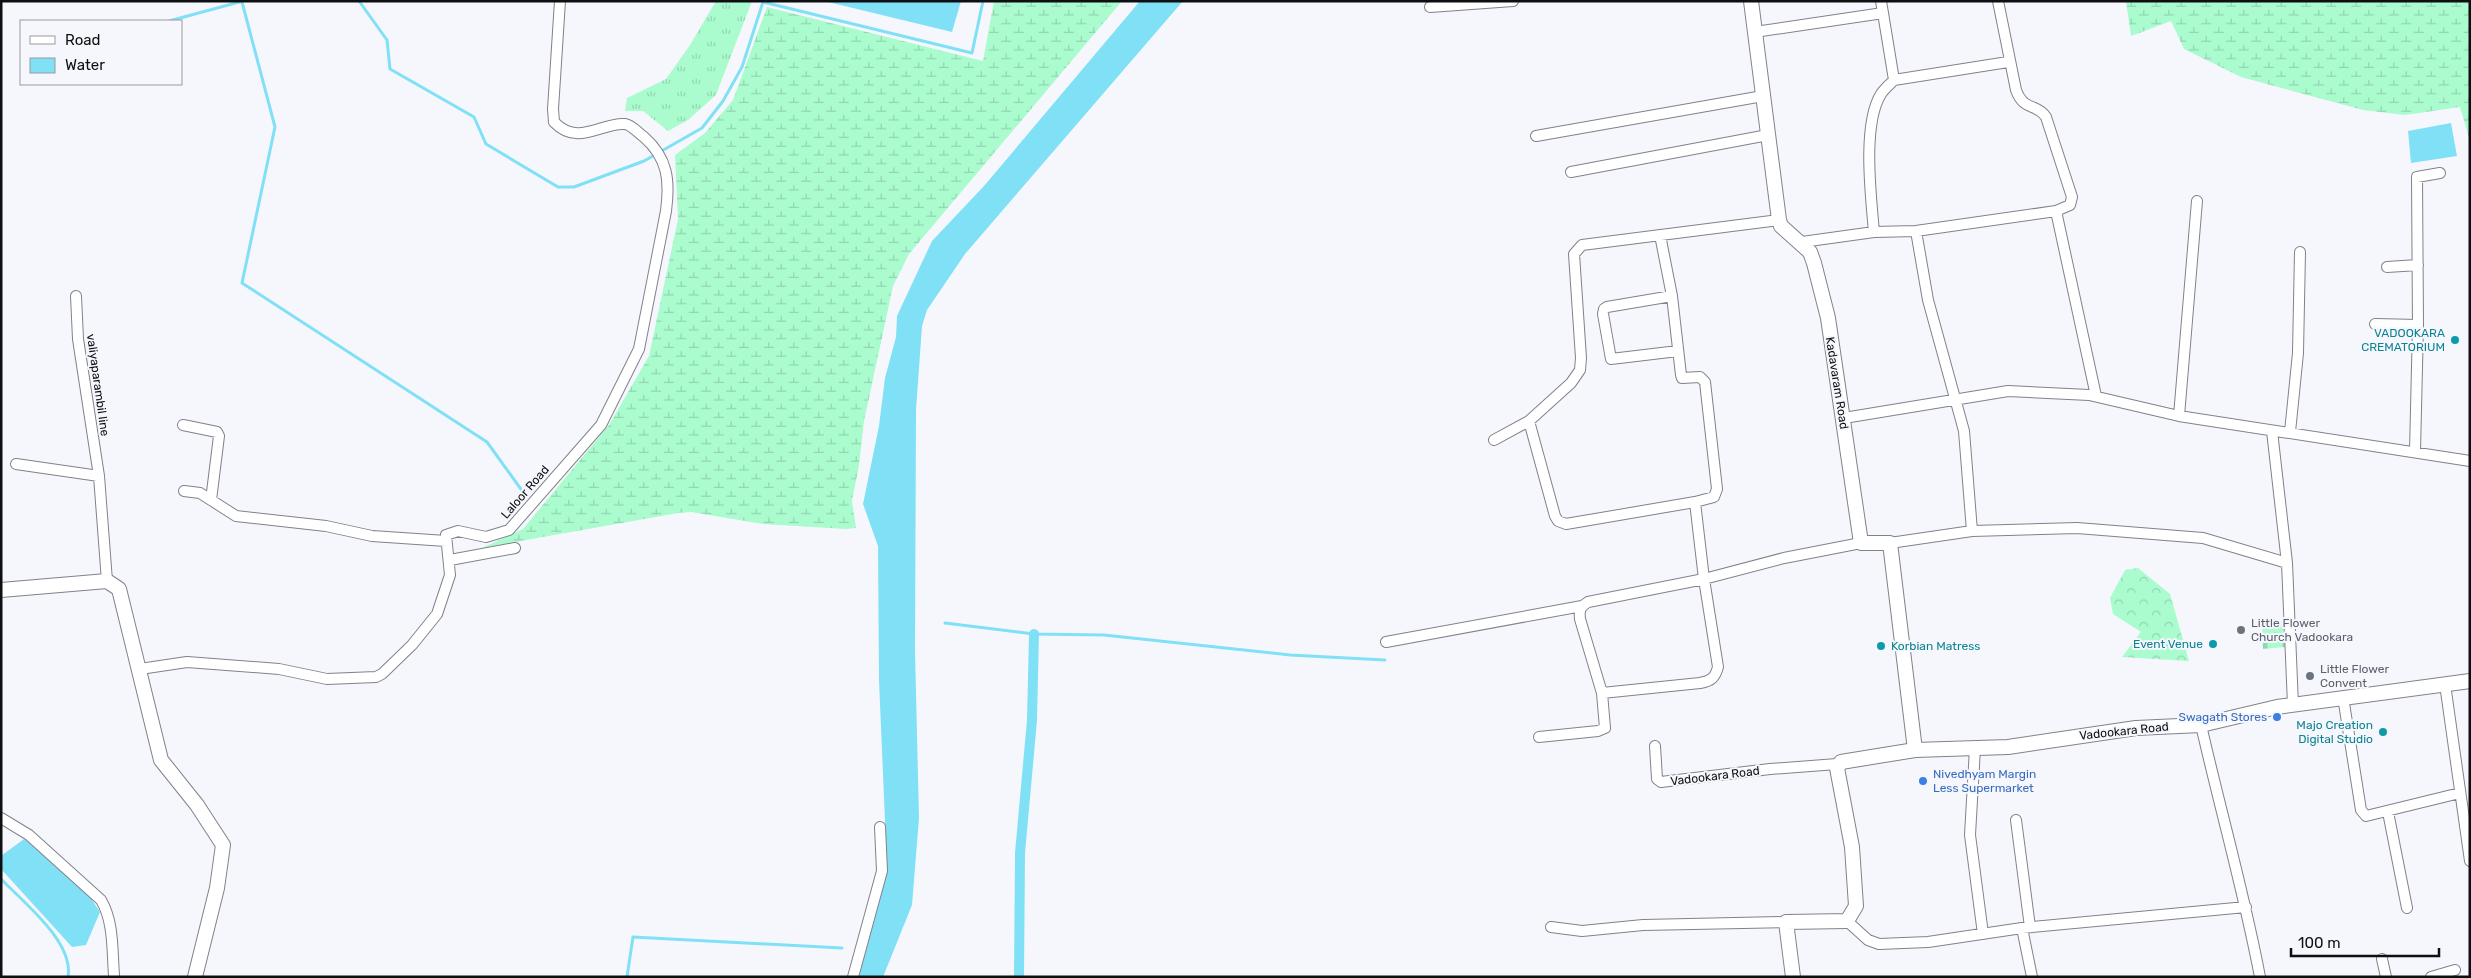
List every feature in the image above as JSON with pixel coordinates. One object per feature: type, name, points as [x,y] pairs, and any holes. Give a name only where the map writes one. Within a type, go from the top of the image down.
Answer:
[{"type":"main road","points":[[1751,1],[1779,220]]},
{"type":"main road","name":"Kadavaram Road","points":[[1779,220],[1781,226],[1802,242],[1810,252],[1814,263],[1825,309],[1844,418],[1861,543]]},
{"type":"main road","points":[[1861,543],[1890,543],[1915,750]]},
{"type":"main road","points":[[1,590],[107,581],[118,588],[140,669],[161,760],[197,805],[223,845],[217,888],[194,977]]},
{"type":"main road","name":"Vadookara Road","points":[[1837,764],[1915,750],[2008,747],[2136,728],[2201,725],[2293,705],[2470,681]]},
{"type":"main road","points":[[1793,977],[1786,922],[1847,921],[1856,906],[1852,847],[1837,764]]},
{"type":"street","name":"Laloor Road","points":[[184,491],[200,493],[236,516],[326,526],[372,536],[486,537],[509,530],[601,425],[639,349],[646,321],[669,193],[667,173],[663,160],[656,148],[631,126],[625,124],[585,133],[575,132],[554,122],[552,109],[560,1]]},
{"type":"street","points":[[1881,1],[1894,80]]},
{"type":"street","points":[[1802,242],[1874,232],[1916,231],[2056,211],[2067,208],[2072,203],[2050,127],[2043,113],[2028,107],[2018,97],[2008,62],[1998,1]]},
{"type":"street","points":[[1430,7],[1509,2]]},
{"type":"street","points":[[1755,32],[1883,13]]},
{"type":"street","points":[[1874,232],[1870,138],[1875,105],[1881,93],[1894,80],[2008,62]]},
{"type":"street","points":[[1536,136],[1763,96]]},
{"type":"street","points":[[1571,172],[1768,135]]},
{"type":"street","points":[[2415,451],[2418,324],[2417,177],[2440,173]]},
{"type":"street","points":[[2178,416],[2197,200]]},
{"type":"street","points":[[2056,211],[2096,396]]},
{"type":"street","points":[[1494,440],[1529,421],[1571,383],[1580,370],[1581,358],[1574,254],[1577,248],[1582,245],[1779,220]]},
{"type":"street","points":[[1916,231],[1928,300],[1964,431],[1972,531]]},
{"type":"street","points":[[1529,421],[1555,516],[1561,522],[1577,522],[1695,502],[1712,498],[1716,494],[1705,382],[1700,377],[1682,378],[1672,296],[1660,235]]},
{"type":"street","points":[[2290,432],[2298,353],[2300,252]]},
{"type":"street","points":[[2387,267],[2418,265]]},
{"type":"street","name":"valiyaparambil line","points":[[76,296],[78,339],[99,476],[107,581]]},
{"type":"street","points":[[1672,296],[1608,307],[1604,309],[1603,314],[1611,358],[1678,351]]},
{"type":"street","points":[[2375,324],[2418,324]]},
{"type":"street","points":[[1844,418],[2008,390],[2096,396],[2178,416],[2415,451],[2470,461]]},
{"type":"street","points":[[182,425],[216,432],[219,436],[211,500]]},
{"type":"street","points":[[2272,431],[2287,563],[2293,705]]},
{"type":"street","points":[[16,464],[99,476]]},
{"type":"street","points":[[1602,693],[1700,683],[1709,681],[1716,675],[1718,667],[1704,579],[1695,502]]},
{"type":"street","points":[[1890,543],[1972,531],[2077,528],[2203,538],[2287,563]]},
{"type":"street","points":[[140,669],[187,662],[279,669],[327,679],[376,677],[382,674],[412,646],[437,614],[448,584],[449,536]]},
{"type":"street","points":[[1386,642],[1582,606],[1588,602],[1704,579],[1784,558],[1861,543]]},
{"type":"street","points":[[450,560],[515,548]]},
{"type":"street","points":[[1539,737],[1603,730],[1606,724],[1602,693],[1580,619],[1579,610],[1582,606]]},
{"type":"street","points":[[2445,684],[2470,861]]},
{"type":"street","points":[[2342,697],[2361,810],[2366,816],[2460,793]]},
{"type":"street","points":[[2201,725],[2219,808],[2246,907],[2260,977]]},
{"type":"street","name":"Vadookara Road","points":[[1655,746],[1657,779],[1661,782],[1770,769],[1837,764]]},
{"type":"street","points":[[1975,748],[1970,834],[1983,934]]},
{"type":"street","points":[[2388,812],[2407,908]]},
{"type":"street","points":[[1,818],[29,835],[101,900],[108,911],[114,976],[125,977]]},
{"type":"street","points":[[2016,820],[2032,977]]},
{"type":"street","points":[[853,977],[882,871],[880,827]]},
{"type":"street","points":[[1847,921],[1868,940],[1879,944],[1928,942],[2026,928],[2246,907]]},
{"type":"street","points":[[1551,927],[1582,931],[1643,925],[1786,922]]},
{"type":"street","points":[[2382,958],[2386,977]]},
{"type":"street","points":[[2431,977],[2455,970]]},
{"type":"green space","points":[[716,1],[752,1],[716,95],[688,120],[668,131],[643,111],[625,111],[627,98],[666,79],[690,45]]},
{"type":"green space","points":[[994,1],[1122,1],[909,254],[893,286],[864,421],[859,465],[852,501],[856,528],[763,524],[691,512],[482,548],[523,529],[609,425],[649,356],[678,219],[675,155],[705,133],[733,100],[767,7],[983,61]]},
{"type":"green space","points":[[2126,1],[2470,1],[2470,141],[2460,107],[2405,115],[2363,110],[2241,77],[2184,49],[2171,21],[2131,36]]},
{"type":"green space","points":[[2138,568],[2170,594],[2189,661],[2122,657],[2141,632],[2113,614],[2110,598],[2125,570]]},
{"type":"green space","points":[[2283,621],[2285,647],[2263,649],[2262,623]]},
{"type":"water","points":[[824,1],[961,1],[952,32]]},
{"type":"water","points":[[1140,1],[1183,1],[965,254],[927,310],[922,326],[916,410],[915,651],[919,818],[912,905],[883,977],[859,977],[887,868],[879,680],[878,546],[863,504],[879,426],[885,378],[896,337],[897,316],[932,241],[984,186]]},
{"type":"water","points":[[2451,123],[2457,156],[2411,163],[2408,131]]},
{"type":"water","points":[[24,839],[81,883],[100,912],[86,945],[72,947],[1,869],[1,856]]},
{"type":"waterway","points":[[173,20],[243,1]]},
{"type":"waterway","points":[[359,1],[387,40],[390,69],[474,117],[486,144],[558,187],[574,187],[644,161],[702,128],[723,101],[742,67],[763,2],[972,53],[983,1]]},
{"type":"waterway","points":[[242,2],[275,127],[242,283],[487,442],[523,492]]},
{"type":"waterway","points":[[945,623],[1034,634],[1104,635],[1290,655],[1385,660]]},
{"type":"waterway","points":[[1019,977],[1020,853],[1032,720],[1034,634]]},
{"type":"waterway","points":[[1,879],[34,911],[56,937],[68,964],[68,977]]},
{"type":"waterway","points":[[627,977],[633,937],[842,948]]},
{"type":"place","name":"VADOOKARA CREMATORIUM","points":[[2455,340]]},
{"type":"place","name":"Little Flower Church Vadookara","points":[[2241,630]]},
{"type":"place","name":"Event Venue","points":[[2213,644]]},
{"type":"place","name":"Korbian Matress","points":[[1881,646]]},
{"type":"place","name":"Little Flower Convent","points":[[2310,676]]},
{"type":"place","name":"Swagath Stores","points":[[2277,717]]},
{"type":"place","name":"Majo Creation Digital Studio","points":[[2383,732]]},
{"type":"place","name":"Nivedhyam Margin Less Supermarket","points":[[1923,781]]}]
